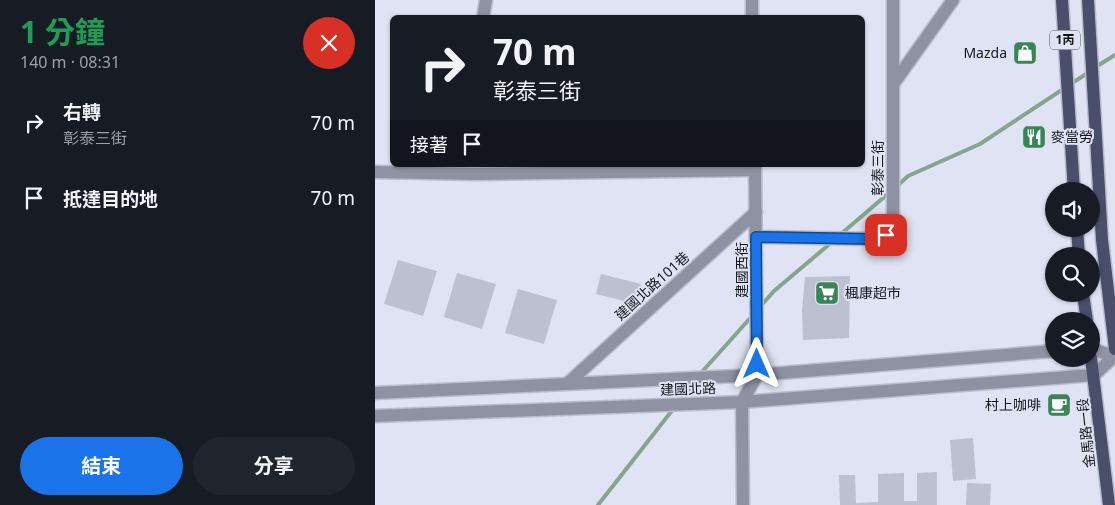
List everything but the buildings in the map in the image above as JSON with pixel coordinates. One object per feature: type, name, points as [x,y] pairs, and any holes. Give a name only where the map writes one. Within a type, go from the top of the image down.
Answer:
[{"type":"main road","name":"1丙","points":[[1063,0],[1073,182]]},
{"type":"main road","name":"1丙","points":[[1088,0],[1102,240],[1115,349]]},
{"type":"main road","name":"金馬路一段","points":[[1093,367],[1109,505]]},
{"type":"street","points":[[484,15],[486,0]]},
{"type":"street","points":[[751,0],[752,15]]},
{"type":"street","name":"彰泰三街","points":[[756,237],[873,239],[886,235],[893,220],[893,0]]},
{"type":"street","points":[[893,83],[953,0]]},
{"type":"street","points":[[375,172],[755,167]]},
{"type":"street","name":"建國西街","points":[[755,167],[757,375]]},
{"type":"street","name":"建國北路101巷","points":[[568,383],[756,212]]},
{"type":"street","points":[[1094,375],[1115,356],[1100,351]]},
{"type":"street","name":"建國北路","points":[[375,393],[757,375],[1045,352]]},
{"type":"street","points":[[743,505],[742,402],[757,375]]},
{"type":"street","name":"建國北路","points":[[375,416],[742,402],[1094,375]]},
{"type":"waterway","points":[[1094,68],[1115,55]]},
{"type":"waterway","points":[[896,187],[908,176],[980,144],[1089,72]]},
{"type":"waterway","points":[[841,234],[890,192]]},
{"type":"waterway","points":[[759,308],[774,291],[832,242]]},
{"type":"waterway","points":[[701,373],[753,315]]},
{"type":"waterway","points":[[680,401],[696,381]]},
{"type":"waterway","points":[[598,505],[674,408]]},
{"type":"place","name":"Mazda","points":[[1025,53]]},
{"type":"place","name":"麥當勞","points":[[1034,137]]},
{"type":"place","name":"楓康超市","points":[[827,293]]},
{"type":"place","name":"村上咖啡","points":[[1059,405]]},
{"type":"route","points":[[757,364],[756,237],[873,239],[886,235]]}]
